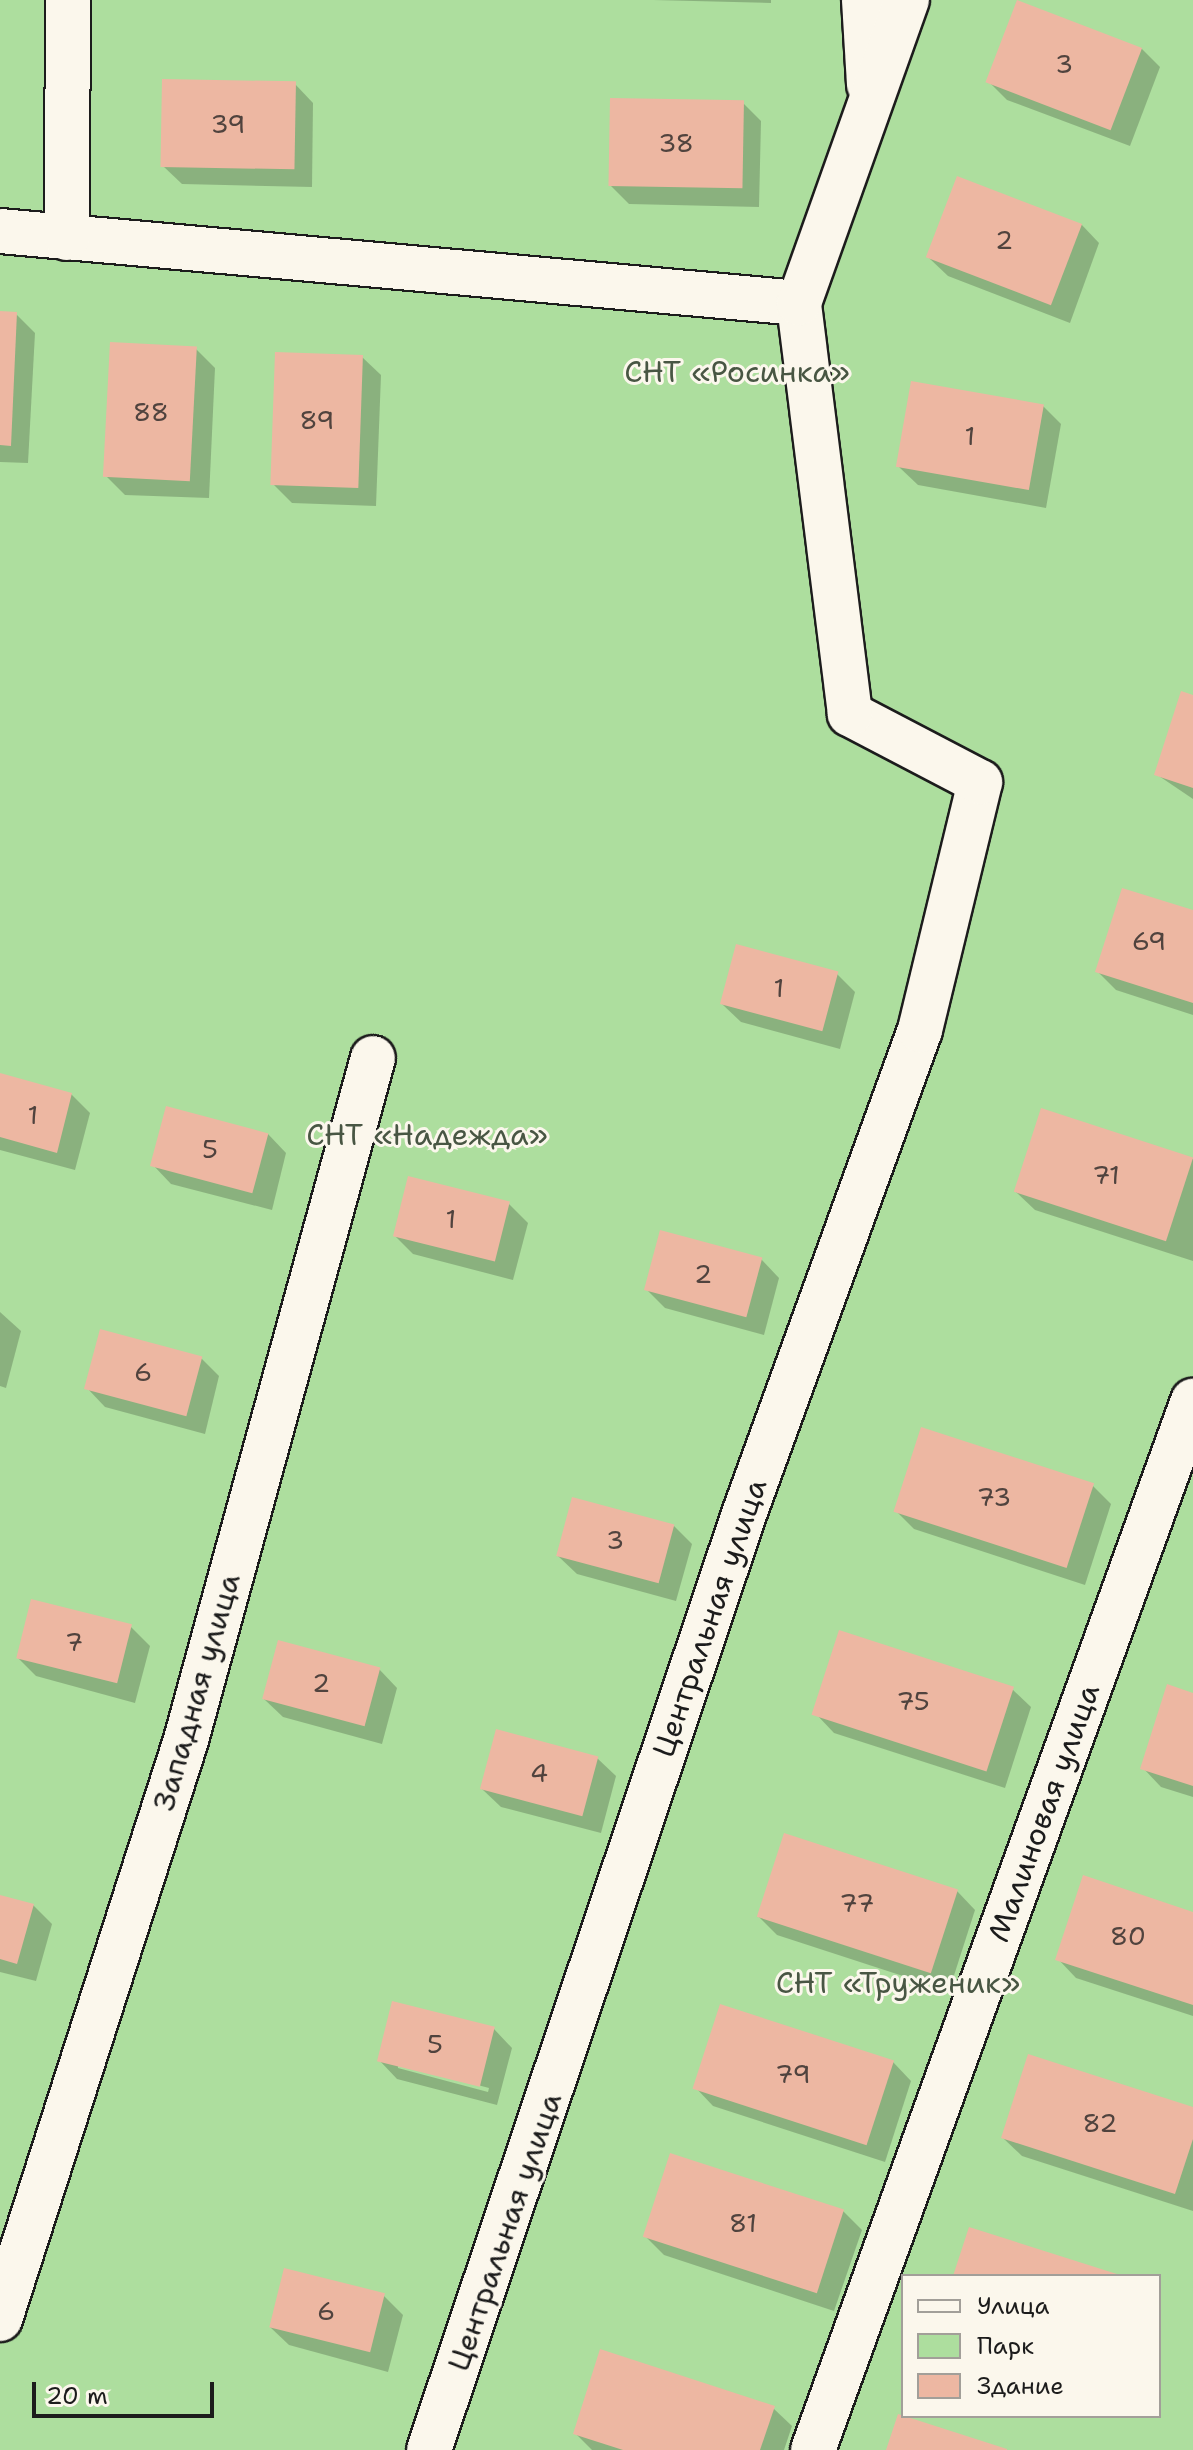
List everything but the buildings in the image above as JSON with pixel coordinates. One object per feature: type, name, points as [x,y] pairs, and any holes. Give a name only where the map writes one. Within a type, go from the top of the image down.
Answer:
[{"type":"street","points":[[67,238],[68,0]]},
{"type":"street","points":[[864,0],[870,99]]},
{"type":"street","points":[[0,231],[799,303],[907,0]]},
{"type":"street","name":"Центральная улица","points":[[429,2450],[743,1517],[920,1030],[980,782],[850,714],[799,303]]},
{"type":"street","name":"Западная улица","points":[[0,2319],[186,1740],[373,1058]]},
{"type":"street","name":"Малиновая улица","points":[[813,2450],[1193,1401]]},
{"type":"green space","points":[[0,0],[1193,0],[1193,2450],[0,2450]]},
{"type":"park label","name":"СНТ «Росинка»","points":[[737,372]]},
{"type":"park label","name":"СНТ «Надежда»","points":[[427,1135]]},
{"type":"park label","name":"СНТ «Труженик»","points":[[898,1983]]}]
